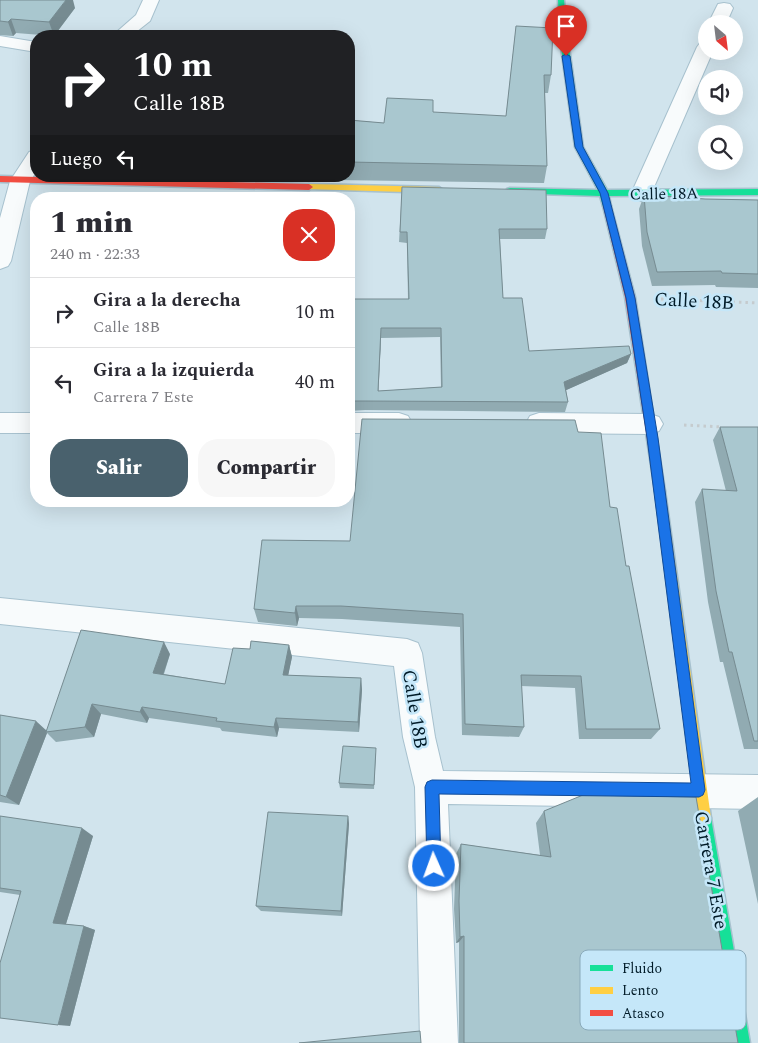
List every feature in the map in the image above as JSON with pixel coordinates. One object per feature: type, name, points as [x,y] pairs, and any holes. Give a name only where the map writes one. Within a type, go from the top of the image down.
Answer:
[{"type":"street","points":[[128,30],[144,17],[151,0]]},
{"type":"street","name":"Carrera 7 Este","points":[[561,0],[564,40],[579,147],[604,193],[630,298],[650,424],[699,790],[726,950]]},
{"type":"street","points":[[0,41],[30,45]]},
{"type":"street","points":[[642,194],[700,60]]},
{"type":"street","points":[[0,261],[10,180],[30,162]]},
{"type":"street","points":[[10,180],[30,180]]},
{"type":"street","points":[[99,182],[456,190]]},
{"type":"street","name":"Calle 18A","points":[[495,191],[642,194],[758,192]]},
{"type":"street","points":[[0,423],[30,423]]},
{"type":"street","points":[[355,423],[423,423]]},
{"type":"street","points":[[511,423],[650,424]]},
{"type":"street","name":"Calle 18B","points":[[0,611],[407,653],[419,737],[432,787]]},
{"type":"street","points":[[439,1043],[432,787],[758,792]]},
{"type":"street","name":"Carrera 7 Este","points":[[740,1030],[742,1043]]},
{"type":"path","name":"Calle 18B","points":[[630,298],[758,303]]},
{"type":"path","points":[[650,424],[729,428]]},
{"type":"building","points":[[0,0],[66,0],[49,22],[11,19],[8,22],[0,21]]},
{"type":"building","points":[[516,26],[553,28],[551,75],[544,75],[547,166],[355,162],[355,121],[384,123],[387,98],[433,100],[433,112],[506,116]]},
{"type":"building","points":[[402,187],[546,190],[547,229],[499,229],[503,298],[522,298],[529,351],[629,346],[631,354],[564,382],[568,402],[355,401],[355,299],[409,299],[407,232],[400,232]],"holes":[[[381,328],[441,328],[442,387],[378,391]]]},
{"type":"building","points":[[644,195],[758,200],[758,274],[722,273],[721,271],[657,272],[647,232]]},
{"type":"building","points":[[362,419],[575,420],[578,432],[601,433],[610,507],[617,508],[626,566],[629,566],[660,729],[586,729],[581,676],[521,675],[524,727],[465,724],[463,614],[341,606],[296,606],[295,613],[254,609],[262,540],[350,541],[353,507],[355,507]]},
{"type":"building","points":[[720,427],[758,427],[758,741],[754,741],[732,652],[729,652],[716,591],[702,489],[737,491]]},
{"type":"building","points":[[81,630],[164,642],[153,673],[225,684],[233,648],[250,649],[251,641],[289,645],[283,675],[361,678],[358,722],[276,718],[274,727],[216,721],[217,718],[142,707],[140,712],[92,704],[85,727],[46,732]]},
{"type":"building","points":[[0,715],[36,721],[6,797],[0,795]]},
{"type":"building","points":[[343,746],[376,748],[374,785],[339,783]]},
{"type":"building","points":[[583,795],[696,797],[722,950],[580,950],[580,1030],[736,1030],[738,1043],[464,1043],[464,936],[460,937],[459,901],[461,844],[551,857],[544,811]]},
{"type":"building","points":[[268,812],[348,816],[341,911],[256,906]]},
{"type":"building","points":[[0,816],[82,828],[53,923],[84,926],[58,1025],[0,1018],[0,963],[21,891],[0,888]]},
{"type":"building","points":[[420,1031],[421,1043],[299,1043]]},
{"type":"traffic: fast","points":[[561,0],[564,40],[579,147],[604,193],[607,206]]},
{"type":"traffic: fast","points":[[510,191],[641,194],[758,192]]},
{"type":"traffic: fast","points":[[704,818],[726,950]]},
{"type":"traffic: fast","points":[[740,1030],[742,1043]]},
{"type":"traffic: slow","points":[[309,187],[439,190]]},
{"type":"traffic: slow","points":[[660,491],[704,818]]},
{"type":"traffic: jam","points":[[0,179],[30,180]]},
{"type":"traffic: jam","points":[[116,182],[309,187]]},
{"type":"traffic: jam","points":[[607,206],[630,297],[660,491]]},
{"type":"route","points":[[434,866],[432,787],[699,790],[652,438],[630,298],[604,193],[579,147],[574,123],[566,56]]}]
